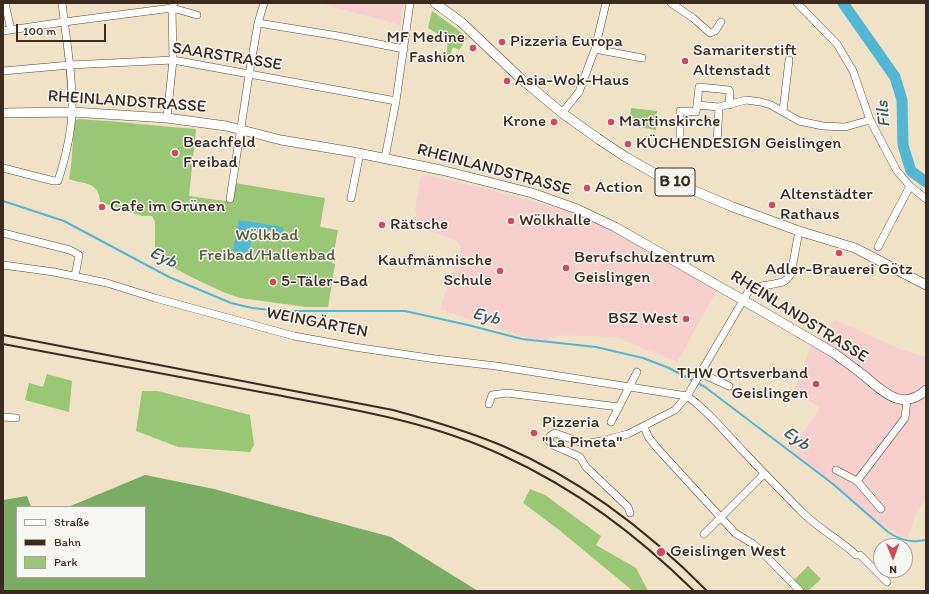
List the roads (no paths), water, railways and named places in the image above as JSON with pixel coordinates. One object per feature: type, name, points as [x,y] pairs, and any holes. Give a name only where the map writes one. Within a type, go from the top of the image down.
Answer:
[{"type":"main road","name":"B 10","points":[[435,3],[461,22],[519,77],[562,113],[600,140],[659,176],[749,213],[799,231],[855,248],[926,285]]},
{"type":"main road","name":"RHEINLANDSTRASSE","points":[[3,113],[72,112],[167,118],[226,126],[282,140],[385,158],[482,180],[532,194],[577,209],[615,227],[744,300],[834,354],[862,374],[886,394],[897,399],[907,400]]},
{"type":"main road","points":[[907,400],[920,395],[926,390]]},
{"type":"street","points":[[6,3],[7,31],[173,5],[196,14]]},
{"type":"street","points":[[3,168],[58,181],[67,152],[72,112],[70,65],[62,3]]},
{"type":"street","points":[[230,199],[258,23],[264,3]]},
{"type":"street","points":[[385,158],[396,101],[410,3]]},
{"type":"street","points":[[562,113],[579,92],[595,50],[606,3]]},
{"type":"street","points":[[671,3],[693,18],[710,33],[715,31],[721,22]]},
{"type":"street","points":[[797,3],[837,44],[853,71],[870,120],[897,171],[910,186],[926,199]]},
{"type":"street","points":[[167,118],[173,60],[173,5]]},
{"type":"street","points":[[258,23],[404,48]]},
{"type":"street","points":[[595,50],[642,58]]},
{"type":"street","name":"SAARSTRASSE","points":[[3,71],[70,65],[173,60],[396,101]]},
{"type":"street","points":[[783,111],[789,60]]},
{"type":"street","points":[[680,138],[680,111],[696,112],[699,88],[729,90],[729,105]]},
{"type":"street","points":[[696,105],[719,107],[746,100],[761,102],[783,111],[799,121],[823,126],[845,127],[870,120]]},
{"type":"street","points":[[717,143],[719,107]]},
{"type":"street","points":[[351,198],[360,153]]},
{"type":"street","points":[[878,247],[910,186]]},
{"type":"street","points":[[630,513],[628,507],[586,468],[580,457],[553,445],[549,441],[550,436],[555,433],[585,444],[601,441],[628,434],[675,410],[688,393],[748,292],[755,287],[783,282],[791,274],[799,231]]},
{"type":"street","points":[[3,233],[70,250],[79,255],[75,276]]},
{"type":"street","name":"WEINGÄRTEN","points":[[3,266],[75,276],[107,283],[155,298],[294,336],[354,347],[496,366],[630,388],[688,393]]},
{"type":"street","points":[[611,422],[637,372]]},
{"type":"street","points":[[699,375],[730,386]]},
{"type":"street","points":[[489,404],[492,395],[507,393],[620,407]]},
{"type":"street","points":[[688,393],[764,474],[815,525],[856,555],[860,555],[887,582]]},
{"type":"street","points":[[857,481],[905,418],[907,400]]},
{"type":"street","points":[[3,417],[16,418]]},
{"type":"street","points":[[644,427],[648,438],[658,450],[735,533],[761,550],[800,591]]},
{"type":"street","points":[[836,470],[857,481],[881,509]]},
{"type":"street","points":[[704,534],[764,474]]},
{"type":"water","points":[[239,220],[283,227],[281,239],[271,237],[272,230],[261,228],[259,234],[246,232],[246,236],[252,238],[249,254],[233,251],[236,235],[242,235],[242,231],[237,230]]},
{"type":"waterway","name":"Fils","points":[[843,3],[895,77],[902,100],[903,145],[911,171],[926,182]]},
{"type":"waterway","name":"Eyb","points":[[3,201],[64,221],[169,277],[231,303],[252,308],[280,311],[405,311],[522,339],[596,347],[643,358],[669,368],[705,387],[833,484],[888,532],[906,540],[926,540]]},
{"type":"railway","points":[[3,335],[393,410],[476,435],[531,459],[559,474],[612,508],[637,527],[707,591]]},
{"type":"railway","points":[[3,344],[386,416],[474,443],[529,468],[604,514],[650,550],[694,591]]},
{"type":"place","name":"Pizzeria Europa","points":[[502,42]]},
{"type":"place","name":"MF Medine Fashion","points":[[473,48]]},
{"type":"place","name":"Samariterstift Altenstadt","points":[[685,61]]},
{"type":"place","name":"Asia-Wok-Haus","points":[[507,81]]},
{"type":"place","name":"Krone","points":[[554,122]]},
{"type":"place","name":"Martinskirche","points":[[611,122]]},
{"type":"place","name":"KÜCHENDESIGN Geislingen","points":[[628,144]]},
{"type":"place","name":"Beachfeld Freibad","points":[[175,153]]},
{"type":"place","name":"Action","points":[[587,188]]},
{"type":"place","name":"Altenstädter Rathaus","points":[[772,205]]},
{"type":"place","name":"Cafe im Grünen","points":[[102,207]]},
{"type":"place","name":"Wölkhalle","points":[[511,221]]},
{"type":"place","name":"Rätsche","points":[[382,225]]},
{"type":"place","name":"Adler-Brauerei Götz","points":[[839,253]]},
{"type":"place","name":"Berufschulzentrum Geislingen","points":[[566,268]]},
{"type":"place","name":"Kaufmännische Schule","points":[[500,271]]},
{"type":"place","name":"5-Täler-Bad","points":[[273,282]]},
{"type":"place","name":"BSZ West","points":[[686,319]]},
{"type":"place","name":"THW Ortsverband Geislingen","points":[[816,384]]},
{"type":"place","name":"Pizzeria \"La Pineta\"","points":[[534,433]]},
{"type":"place","name":"Geislingen West","points":[[661,552]]},
{"type":"park label","name":"Wölkbad Freibad/Hallenbad","points":[[267,246]]}]
